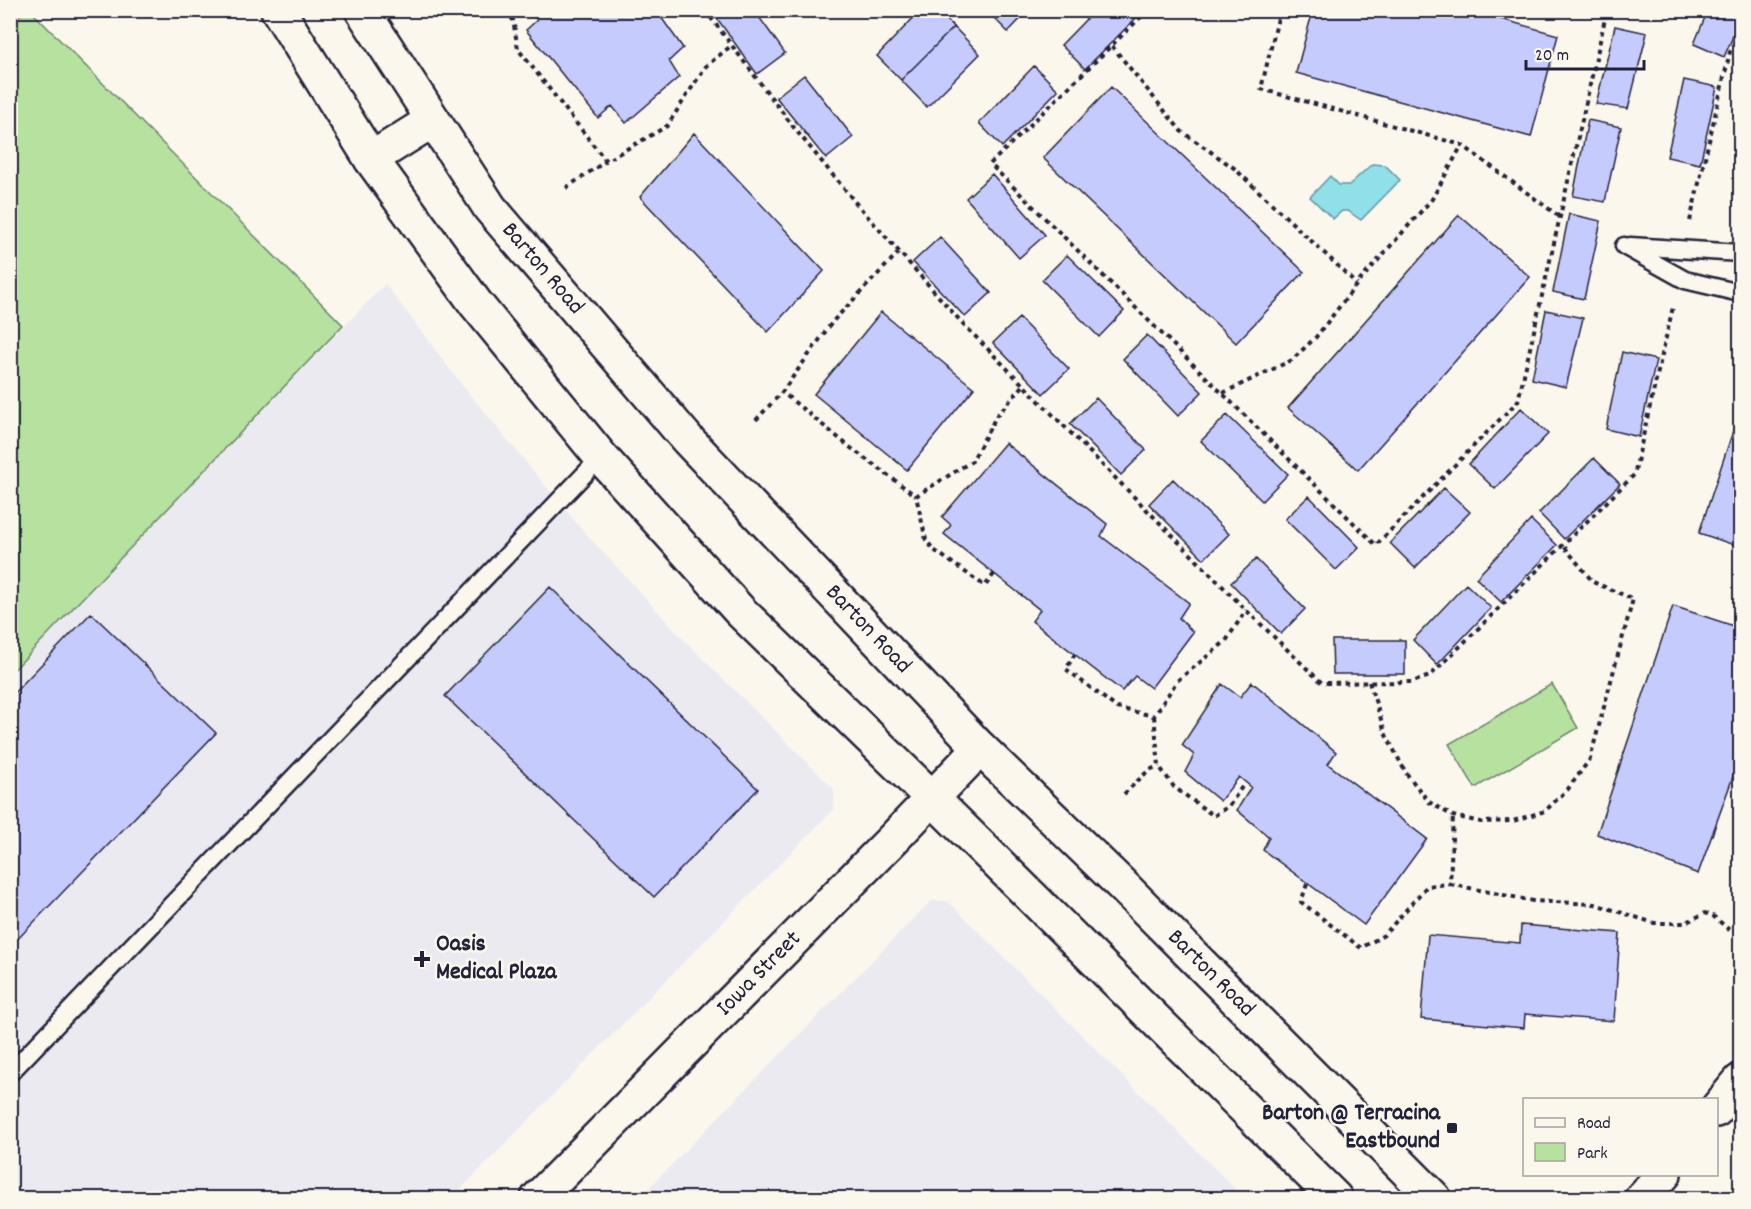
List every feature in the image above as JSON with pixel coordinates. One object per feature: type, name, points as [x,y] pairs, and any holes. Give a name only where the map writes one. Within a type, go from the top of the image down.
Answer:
[{"type":"main road","points":[[278,10],[371,159],[476,304],[600,457],[740,611],[1335,1198]]},
{"type":"main road","name":"Barton Road","points":[[362,10],[490,208],[688,440],[980,748],[1121,884],[1434,1198]]},
{"type":"main road","points":[[371,159],[433,120]]},
{"type":"main road","name":"Iowa Street","points":[[538,1198],[980,748]]},
{"type":"main road","points":[[1718,1108],[1740,1080]]},
{"type":"main road","points":[[1642,1198],[1662,1176]]},
{"type":"lane","points":[[1740,253],[1623,246],[1685,280],[1740,293]]},
{"type":"lane","points":[[10,1073],[600,457]]},
{"type":"path","points":[[506,10],[513,20],[518,49],[606,161]]},
{"type":"path","points":[[705,10],[795,129],[963,324],[1246,610],[1322,683],[1412,682],[1430,676],[1634,474],[1673,307]]},
{"type":"path","points":[[1148,10],[990,164],[1376,545],[1518,401],[1607,10]]},
{"type":"path","points":[[1280,10],[1261,89],[1462,146],[1560,217]]},
{"type":"path","points":[[1699,226],[1690,221],[1730,52],[1740,30]]},
{"type":"path","points":[[566,188],[606,161],[667,126],[706,66],[731,46]]},
{"type":"path","points":[[1112,46],[1181,131],[1234,168],[1357,284]]},
{"type":"path","points":[[1223,393],[1292,360],[1316,337],[1357,284],[1432,199],[1462,146]]},
{"type":"path","points":[[756,420],[782,392],[833,321],[899,252]]},
{"type":"path","points":[[916,496],[972,461],[997,415],[1023,386]]},
{"type":"path","points":[[782,392],[851,448],[916,496],[926,540],[934,550],[985,586],[994,574]]},
{"type":"path","points":[[1369,682],[1386,735],[1406,773],[1429,802],[1453,816],[1481,822],[1513,821],[1545,811],[1568,789],[1590,759],[1633,598],[1593,582],[1563,545]]},
{"type":"path","points":[[1244,784],[1229,806],[1214,816],[1174,787],[1160,766],[1154,716],[1177,681],[1226,641],[1246,610]]},
{"type":"path","points":[[1075,654],[1066,669],[1117,708],[1154,716]]},
{"type":"path","points":[[1124,794],[1149,770],[1160,766]]},
{"type":"path","points":[[1450,884],[1453,816]]},
{"type":"path","points":[[1307,884],[1301,902],[1360,948],[1384,935],[1427,886],[1450,884],[1533,901],[1595,904],[1654,923],[1685,923],[1705,913],[1713,916],[1733,933]]},
{"type":"shaded area","points":[[385,284],[462,385],[578,525],[683,639],[834,789],[834,809],[452,1198],[11,1198],[10,673]]},
{"type":"shaded area","points":[[931,901],[948,901],[1244,1198],[639,1198]]},
{"type":"green space","points":[[30,10],[343,325],[11,673],[10,24],[24,11]]},
{"type":"green space","points":[[1552,684],[1578,728],[1475,788],[1449,744]]},
{"type":"water","points":[[1372,164],[1385,165],[1400,180],[1361,220],[1348,211],[1342,211],[1333,219],[1310,197],[1330,176],[1339,185],[1349,185]]},
{"type":"building","points":[[529,10],[656,10],[683,48],[669,61],[679,77],[626,123],[612,106],[598,118],[526,30],[537,20]]},
{"type":"building","points":[[711,10],[754,10],[785,53],[757,74]]},
{"type":"building","points":[[921,10],[937,10],[954,27],[901,80],[877,56]]},
{"type":"building","points":[[986,10],[1029,10],[1008,32]]},
{"type":"building","points":[[1095,10],[1134,10],[1139,15],[1085,69],[1061,45]]},
{"type":"building","points":[[1313,10],[1469,10],[1558,35],[1531,137],[1296,73]]},
{"type":"building","points":[[1708,10],[1740,10],[1740,20],[1724,57],[1694,44]]},
{"type":"building","points":[[1615,26],[1647,33],[1628,109],[1596,104]]},
{"type":"building","points":[[954,27],[980,54],[927,107],[901,80]]},
{"type":"building","points":[[1034,66],[1058,90],[1002,147],[979,123]]},
{"type":"building","points":[[804,75],[853,137],[826,159],[776,97]]},
{"type":"building","points":[[1684,80],[1717,87],[1700,164],[1667,157]]},
{"type":"building","points":[[1111,87],[1304,272],[1236,343],[1043,158]]},
{"type":"building","points":[[1588,120],[1621,127],[1605,202],[1573,196]]},
{"type":"building","points":[[694,133],[824,271],[768,332],[640,197]]},
{"type":"building","points":[[992,174],[1045,235],[1019,258],[966,198]]},
{"type":"building","points":[[1569,214],[1601,221],[1584,299],[1553,292]]},
{"type":"building","points":[[1459,215],[1530,277],[1358,470],[1288,408]]},
{"type":"building","points":[[940,237],[991,293],[965,317],[913,262]]},
{"type":"building","points":[[1067,255],[1124,311],[1099,337],[1042,280]]},
{"type":"building","points":[[1546,310],[1583,318],[1566,387],[1532,379]]},
{"type":"building","points":[[881,312],[974,388],[907,470],[814,394]]},
{"type":"building","points":[[1019,318],[1069,369],[1043,394],[993,343]]},
{"type":"building","points":[[1147,335],[1202,392],[1178,416],[1123,359]]},
{"type":"building","points":[[1622,352],[1656,360],[1639,437],[1606,429]]},
{"type":"building","points":[[1096,398],[1146,450],[1121,475],[1070,424]]},
{"type":"building","points":[[1521,408],[1548,434],[1495,489],[1469,464]]},
{"type":"building","points":[[1740,410],[1740,547],[1699,533]]},
{"type":"building","points":[[1227,415],[1288,474],[1262,501],[1201,441]]},
{"type":"building","points":[[1005,443],[1107,524],[1101,536],[1189,603],[1179,618],[1193,632],[1151,688],[1135,676],[1122,691],[1032,621],[1040,610],[944,534],[951,525],[942,517]]},
{"type":"building","points":[[1594,458],[1620,484],[1564,539],[1539,513]]},
{"type":"building","points":[[1173,479],[1229,534],[1204,559],[1149,504]]},
{"type":"building","points":[[1444,488],[1470,512],[1415,568],[1390,543]]},
{"type":"building","points":[[1309,496],[1359,547],[1336,570],[1285,519]]},
{"type":"building","points":[[1531,520],[1557,545],[1501,602],[1476,578]]},
{"type":"building","points":[[1256,559],[1305,609],[1281,634],[1231,583]]},
{"type":"building","points":[[1466,584],[1491,608],[1437,665],[1413,640]]},
{"type":"building","points":[[550,587],[758,789],[654,897],[445,696]]},
{"type":"building","points":[[1673,606],[1740,628],[1740,757],[1698,874],[1597,834]]},
{"type":"building","points":[[91,613],[216,733],[10,947],[10,697]]},
{"type":"building","points":[[1332,640],[1405,640],[1405,674],[1333,674]]},
{"type":"building","points":[[1252,682],[1336,752],[1328,764],[1427,839],[1364,925],[1263,850],[1269,837],[1237,810],[1251,787],[1239,777],[1220,801],[1185,772],[1194,755],[1182,745],[1222,684],[1240,697]]},
{"type":"building","points":[[1521,925],[1620,933],[1614,1021],[1525,1014],[1524,1028],[1421,1019],[1428,935],[1520,943]]},
{"type":"place","name":"Oasis Medical Plaza","points":[[422,959]]},
{"type":"place","name":"Barton @ Terracina Eastbound","points":[[1452,1128]]}]
